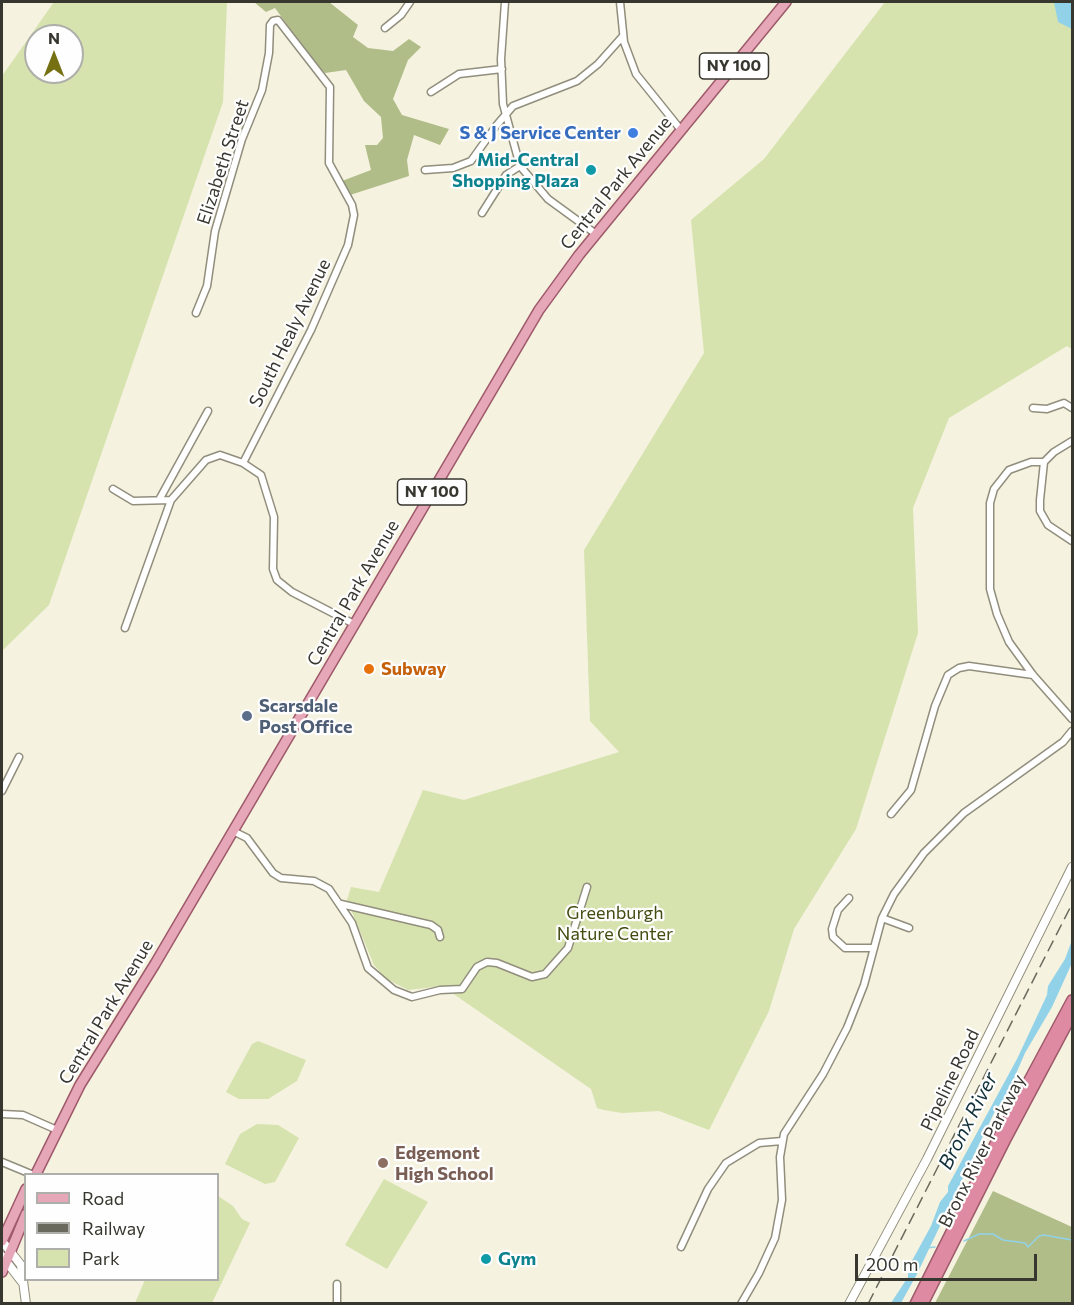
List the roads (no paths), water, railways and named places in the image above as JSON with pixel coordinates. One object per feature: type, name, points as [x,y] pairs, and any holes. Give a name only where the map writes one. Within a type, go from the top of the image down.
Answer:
[{"type":"highway","name":"Bronx River Parkway","points":[[915,1304],[998,1138],[1072,1000]]},
{"type":"highway","name":"Bronx River Parkway","points":[[923,1304],[1072,1015]]},
{"type":"highway","points":[[1047,1062],[1072,1025]]},
{"type":"main road","name":"Central Park Avenue","points":[[36,1173],[80,1085],[233,831],[539,310],[596,234],[786,2]]},
{"type":"main road","points":[[2,1241],[24,1193]]},
{"type":"main road","points":[[2,1272],[6,1256],[24,1218]]},
{"type":"street","points":[[385,28],[401,15],[410,2]]},
{"type":"street","points":[[505,2],[502,69],[505,114],[520,166],[548,199],[596,234]]},
{"type":"street","points":[[620,2],[623,36],[636,74],[681,130]]},
{"type":"street","name":"Elizabeth Street","points":[[196,313],[207,286],[215,231],[242,139],[262,90],[269,53],[270,25],[275,20]]},
{"type":"street","name":"South Healy Avenue","points":[[243,463],[311,330],[346,251],[354,215],[352,205],[329,163],[327,145],[331,95],[329,83],[282,24],[275,20]]},
{"type":"street","points":[[424,170],[453,168],[471,161],[505,114],[517,104],[577,81],[598,64],[623,36]]},
{"type":"street","points":[[431,92],[459,74],[502,69]]},
{"type":"street","points":[[482,213],[506,175],[520,166]]},
{"type":"street","points":[[1033,408],[1047,409],[1064,403],[1072,408]]},
{"type":"street","points":[[159,500],[208,411]]},
{"type":"street","points":[[1072,441],[1054,452],[1044,462],[1040,511],[1052,529],[1072,541]]},
{"type":"street","points":[[126,628],[171,500],[209,458],[220,455],[243,463],[261,475],[273,512],[274,577],[287,589],[354,624]]},
{"type":"street","points":[[1044,462],[1031,462],[1005,473],[994,489],[990,503],[992,597],[1004,633],[1033,675],[1072,719]]},
{"type":"street","points":[[114,489],[132,501],[171,500]]},
{"type":"street","points":[[891,814],[911,790],[939,693],[951,672],[969,666],[1033,675]]},
{"type":"street","points":[[741,1304],[759,1273],[775,1238],[782,1200],[782,1141],[847,1028],[864,985],[882,918],[906,876],[952,824],[982,797],[1063,742],[1072,731]]},
{"type":"street","points":[[2,791],[19,757]]},
{"type":"street","points":[[233,831],[247,838],[273,873],[281,878],[314,881],[329,889],[352,923],[368,968],[394,990],[412,997],[440,990],[462,989],[477,967],[487,962],[497,963],[532,977],[545,974],[568,948],[587,887]]},
{"type":"street","name":"Pipeline Road","points":[[849,1304],[927,1159],[1072,867]]},
{"type":"street","points":[[849,898],[838,910],[832,929],[833,937],[845,948],[873,948]]},
{"type":"street","points":[[341,904],[431,925],[438,930],[440,937]]},
{"type":"street","points":[[882,918],[909,928]]},
{"type":"street","points":[[2,1114],[23,1115],[57,1130]]},
{"type":"street","points":[[681,1247],[708,1189],[726,1163],[759,1143],[782,1141]]},
{"type":"street","points":[[2,1162],[29,1173]]},
{"type":"street","points":[[2,1241],[6,1256],[23,1283],[26,1304]]},
{"type":"street","points":[[337,1284],[337,1304]]},
{"type":"water","points":[[1054,2],[1072,2],[1072,29],[1058,22]]},
{"type":"water","points":[[1072,940],[1072,963],[1052,1007],[1025,1053],[1006,1097],[995,1111],[917,1274],[901,1303],[891,1303],[908,1277],[908,1268],[931,1226],[940,1202],[948,1192],[948,1186],[1017,1059],[1047,995],[1048,986],[1065,959]]},
{"type":"waterway","points":[[964,1241],[979,1234],[993,1234],[1003,1240],[1025,1243],[1028,1247],[1039,1236],[1044,1235],[1072,1240]]},
{"type":"waterway","points":[[927,1248],[935,1247]]},
{"type":"railway","points":[[868,1304],[1072,904]]},
{"type":"place","name":"S & J Service Center","points":[[633,133]]},
{"type":"place","name":"Mid-Central Shopping Plaza","points":[[591,170]]},
{"type":"place","name":"Subway","points":[[369,669]]},
{"type":"place","name":"Scarsdale Post Office","points":[[247,716]]},
{"type":"place","name":"Edgemont High School","points":[[383,1163]]},
{"type":"place","name":"Gym","points":[[486,1259]]},
{"type":"park label","name":"Greenburgh Nature Center","points":[[615,923]]},
{"type":"water label","name":"Bronx River","points":[[968,1121]]}]
